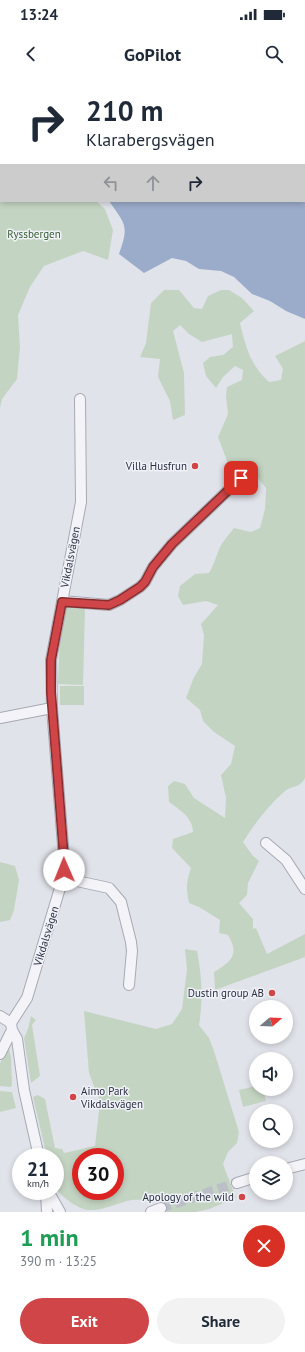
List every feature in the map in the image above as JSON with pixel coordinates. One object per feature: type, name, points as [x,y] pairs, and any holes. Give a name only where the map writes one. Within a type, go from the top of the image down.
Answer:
[{"type":"street","name":"Vikdalsvägen","points":[[0,1054],[11,1027],[27,998],[63,878],[64,858],[52,708],[51,660],[81,502],[80,399]]},
{"type":"street","points":[[62,602],[109,605],[140,587],[145,582],[153,567],[172,544],[241,478]]},
{"type":"street","points":[[0,718],[52,708]]},
{"type":"street","points":[[266,843],[286,860],[305,889]]},
{"type":"street","points":[[63,878],[109,888],[121,902],[132,951],[129,985]]},
{"type":"street","points":[[0,1016],[11,1027],[17,1039],[24,1090],[36,1148]]},
{"type":"street","points":[[293,1167],[305,1164]]},
{"type":"street","points":[[236,1183],[249,1179]]},
{"type":"street","points":[[47,1200],[48,1212]]},
{"type":"street","points":[[53,1200],[60,1212]]},
{"type":"green space","name":"Ryssbergen","points":[[0,202],[97,202],[105,209],[113,230],[108,260],[83,251],[44,266],[30,287],[18,315],[20,347],[17,379],[2,399],[0,408]]},
{"type":"green space","points":[[164,290],[179,290],[194,308],[202,309],[208,296],[221,290],[229,290],[242,298],[254,311],[240,323],[244,340],[257,369],[269,382],[281,380],[283,369],[275,356],[305,341],[305,778],[300,784],[285,791],[267,809],[243,842],[253,856],[259,861],[248,883],[247,895],[239,903],[253,919],[253,929],[256,928],[267,954],[305,934],[305,957],[215,990],[214,972],[225,965],[232,957],[232,942],[228,935],[219,933],[220,920],[199,907],[189,903],[187,886],[191,868],[172,848],[173,839],[193,832],[188,818],[169,802],[168,786],[174,781],[185,784],[194,798],[225,818],[226,798],[221,775],[231,764],[235,746],[214,732],[203,721],[200,710],[186,698],[194,677],[202,664],[204,635],[201,624],[218,605],[206,601],[183,605],[178,596],[180,586],[195,574],[209,573],[219,549],[234,528],[251,532],[260,528],[265,509],[266,488],[249,467],[232,474],[218,437],[228,414],[226,397],[227,387],[242,380],[243,370],[235,366],[223,377],[216,388],[206,376],[203,363],[210,357],[223,355],[233,347],[232,334],[202,342],[189,334],[180,325],[173,331],[184,373],[185,415],[173,420],[170,401],[158,377],[160,359],[140,357],[146,343],[151,303]]},
{"type":"green space","points":[[69,606],[85,608],[83,685],[58,684],[60,637],[65,608]]},
{"type":"green space","points":[[60,686],[84,686],[84,705],[60,705]]},
{"type":"green space","points":[[0,862],[15,866],[19,880],[14,910],[10,920],[0,922]]},
{"type":"green space","points":[[185,949],[197,951],[201,988],[199,1025],[209,1038],[214,1051],[239,1132],[237,1143],[228,1152],[223,1164],[236,1198],[209,1209],[196,1212],[165,1212],[160,1198],[149,1200],[132,1200],[97,1210],[87,1210],[77,1206],[64,1197],[64,1153],[72,1151],[72,1200],[124,1200],[124,1148],[86,1148],[95,1146],[100,1102],[89,1073],[84,1011],[156,1029],[172,1024],[182,1009],[187,969]]},
{"type":"green space","points":[[31,1016],[36,1020],[32,1025],[40,1076],[31,1083],[24,1038]]},
{"type":"green space","points":[[9,1048],[11,1057],[12,1084],[11,1087],[0,1086],[0,1063]]},
{"type":"green space","points":[[249,1088],[249,1096],[265,1096],[266,1101],[249,1104],[249,1105],[243,1107],[239,1090]]},
{"type":"green space","points":[[0,1091],[12,1092],[16,1108],[0,1112]]},
{"type":"green space","points":[[38,1095],[45,1099],[55,1148],[45,1148],[33,1097]]},
{"type":"water","points":[[110,202],[305,202],[305,319],[286,311],[270,301],[252,294],[234,277],[221,271],[199,269],[186,261],[172,258],[144,273],[119,254],[125,231],[119,215]]},
{"type":"tunnel","points":[[161,1208],[237,1183]]},
{"type":"place","name":"Villa Husfrun","points":[[195,466]]},
{"type":"place","name":"Dustin group AB","points":[[272,993]]},
{"type":"place","name":"Aimo Park Vikdalsvägen","points":[[73,1097]]},
{"type":"place","name":"Apology of the wild","points":[[242,1197]]},
{"type":"route","points":[[64,870],[51,692],[51,660],[62,602],[109,605],[114,604],[140,587],[145,582],[153,567],[172,544],[241,478]]}]
